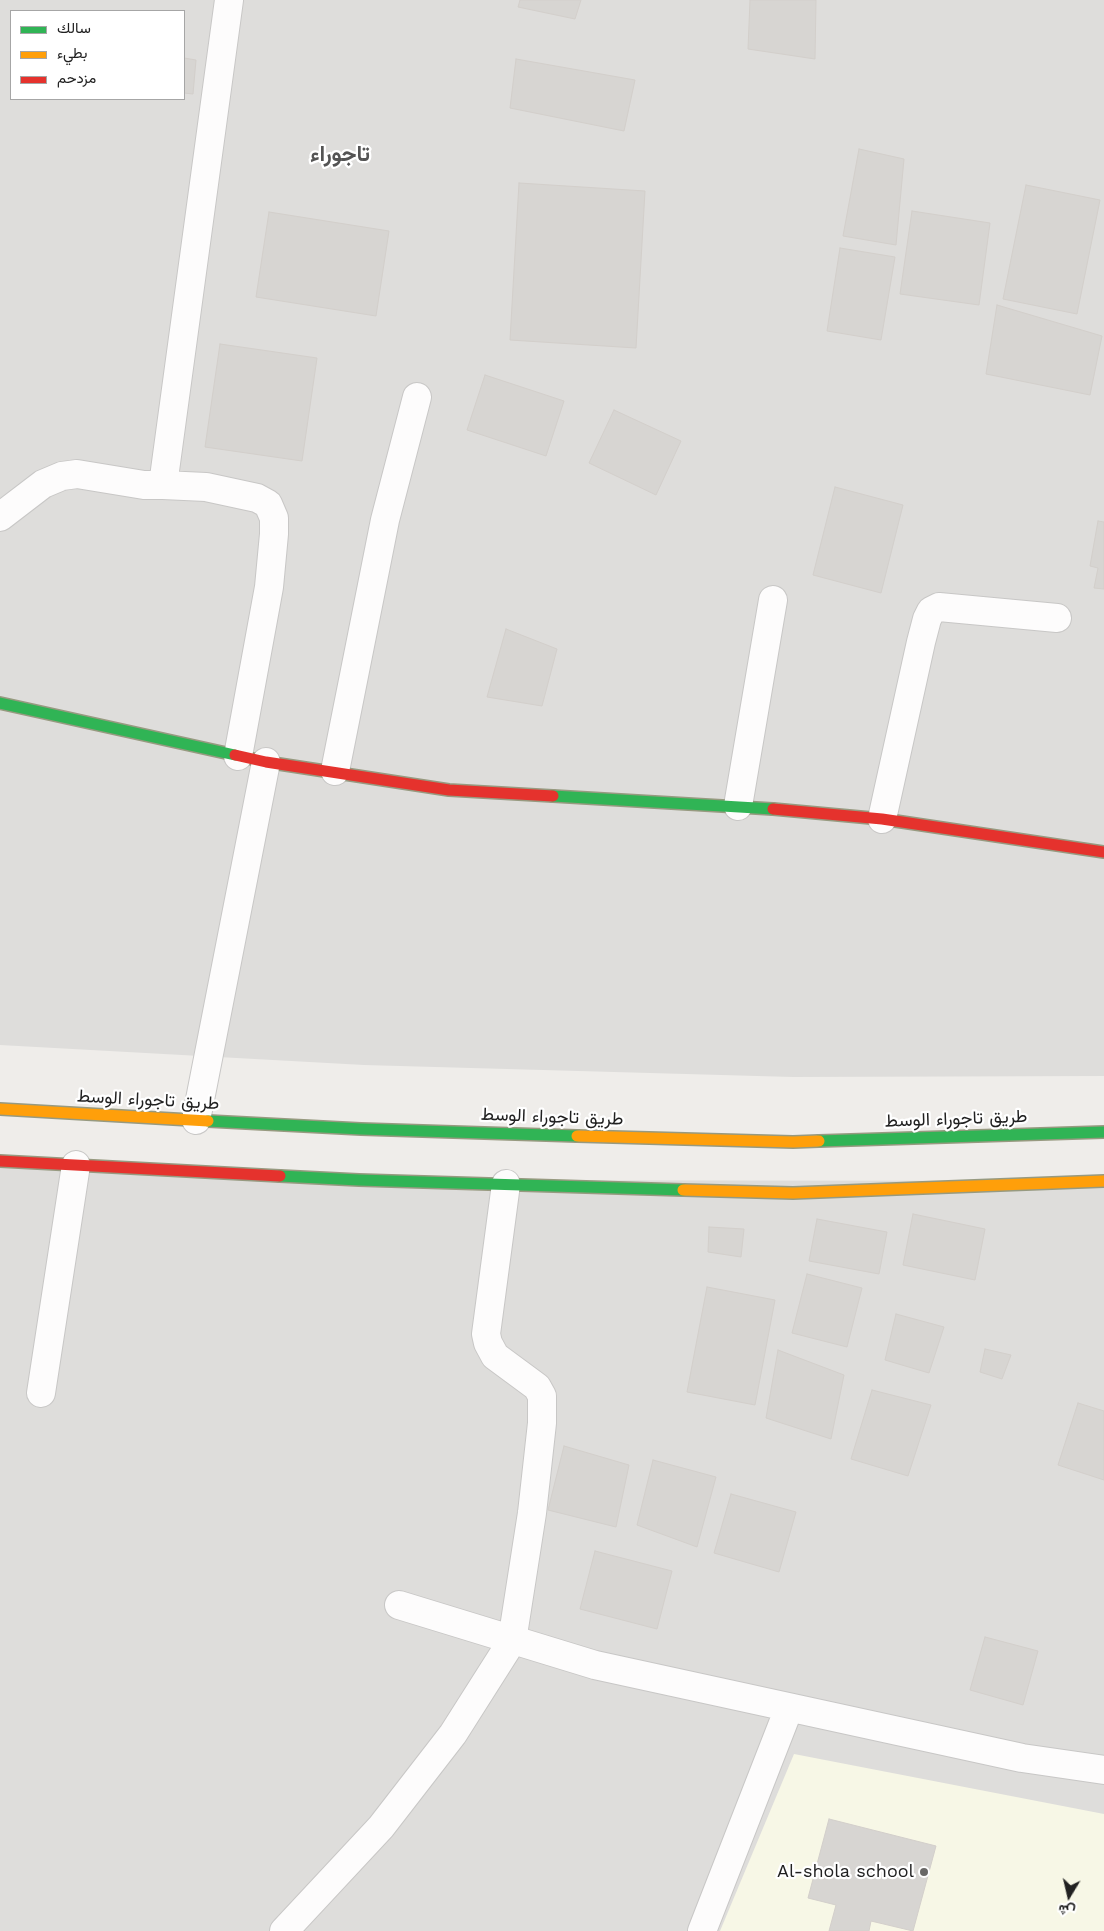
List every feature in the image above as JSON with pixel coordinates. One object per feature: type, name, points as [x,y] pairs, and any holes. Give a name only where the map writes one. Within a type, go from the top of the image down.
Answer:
[{"type":"main road","points":[[0,703],[266,762],[335,771],[449,790],[738,806],[882,819],[1104,852]]},
{"type":"main road","name":"طريق تاجوراء الوسط","points":[[0,1109],[361,1129],[793,1142],[1104,1132]]},
{"type":"main road","points":[[0,1161],[359,1180],[794,1193],[1104,1181]]},
{"type":"street","points":[[164,485],[229,0]]},
{"type":"street","points":[[335,771],[385,520],[417,397]]},
{"type":"street","points":[[0,516],[43,484],[62,476],[77,474],[144,485],[206,487],[257,498],[268,504],[274,518],[269,588],[238,756]]},
{"type":"street","points":[[738,806],[773,600]]},
{"type":"street","points":[[882,819],[921,642],[931,611],[938,607],[1057,618]]},
{"type":"street","points":[[196,1120],[266,762]]},
{"type":"street","points":[[40,1393],[76,1165]]},
{"type":"street","points":[[284,1931],[387,1819],[453,1734],[512,1640],[532,1513],[542,1423],[542,1396],[537,1387],[495,1356],[488,1343],[486,1334],[506,1184]]},
{"type":"street","points":[[399,1605],[595,1665],[1022,1758],[1104,1770]]},
{"type":"street","points":[[702,1931],[789,1708]]},
{"type":"shaded area","points":[[0,0],[1104,0],[1104,1076],[793,1077],[364,1065],[0,1045]]},
{"type":"shaded area","points":[[0,1161],[359,1180],[1104,1181],[1104,1931],[0,1931]]},
{"type":"shaded area","name":"Al-shola school","points":[[794,1754],[1104,1814],[1104,1931],[720,1931]]},
{"type":"building","points":[[520,0],[581,0],[575,19],[518,7]]},
{"type":"building","points":[[750,0],[816,0],[815,59],[748,49]]},
{"type":"building","points":[[185,58],[196,60],[193,94],[185,93]]},
{"type":"building","points":[[516,59],[635,80],[624,131],[510,108]]},
{"type":"building","points":[[859,149],[904,159],[896,245],[843,236]]},
{"type":"building","points":[[519,183],[645,191],[636,348],[510,340]]},
{"type":"building","points":[[1026,185],[1100,200],[1077,314],[1003,299]]},
{"type":"building","points":[[912,211],[990,223],[979,305],[900,294]]},
{"type":"building","points":[[269,212],[389,231],[376,316],[256,297]]},
{"type":"building","points":[[840,248],[895,257],[881,340],[827,331]]},
{"type":"building","points":[[997,305],[1102,336],[1090,395],[986,374]]},
{"type":"building","points":[[220,344],[317,358],[302,461],[205,447]]},
{"type":"building","points":[[485,375],[564,401],[546,456],[467,430]]},
{"type":"building","points":[[614,410],[681,441],[656,495],[589,463]]},
{"type":"building","points":[[835,487],[903,505],[881,593],[813,575]]},
{"type":"building","points":[[1098,521],[1104,522],[1104,589],[1094,588],[1098,568],[1090,566]]},
{"type":"building","points":[[506,629],[557,649],[542,706],[487,697]]},
{"type":"building","points":[[913,1214],[985,1229],[975,1280],[903,1265]]},
{"type":"building","points":[[817,1219],[887,1232],[879,1274],[809,1261]]},
{"type":"building","points":[[709,1227],[744,1229],[741,1257],[708,1252]]},
{"type":"building","points":[[807,1274],[862,1288],[847,1347],[792,1333]]},
{"type":"building","points":[[707,1287],[775,1300],[755,1405],[687,1392]]},
{"type":"building","points":[[896,1314],[944,1327],[929,1373],[885,1360]]},
{"type":"building","points":[[985,1349],[1011,1355],[1002,1379],[980,1372]]},
{"type":"building","points":[[778,1350],[844,1375],[831,1439],[766,1418]]},
{"type":"building","points":[[872,1390],[931,1405],[908,1476],[851,1459]]},
{"type":"building","points":[[1078,1403],[1104,1411],[1104,1480],[1058,1465]]},
{"type":"building","points":[[564,1446],[629,1465],[616,1527],[548,1510]]},
{"type":"building","points":[[653,1460],[716,1477],[697,1547],[637,1525]]},
{"type":"building","points":[[731,1494],[796,1512],[779,1572],[714,1553]]},
{"type":"building","points":[[595,1551],[672,1571],[657,1629],[580,1609]]},
{"type":"building","points":[[985,1637],[1038,1651],[1023,1705],[970,1690]]},
{"type":"building","points":[[829,1819],[936,1846],[913,1931],[871,1921],[869,1931],[829,1931],[836,1905],[808,1898]]},
{"type":"traffic: fast","points":[[0,703],[235,755]]},
{"type":"traffic: fast","points":[[553,796],[773,809]]},
{"type":"traffic: fast","points":[[208,1121],[361,1129],[577,1136]]},
{"type":"traffic: fast","points":[[819,1141],[1104,1132]]},
{"type":"traffic: fast","points":[[280,1176],[683,1190]]},
{"type":"traffic: slow","points":[[0,1109],[208,1121]]},
{"type":"traffic: slow","points":[[577,1136],[793,1142],[819,1141]]},
{"type":"traffic: slow","points":[[683,1190],[793,1193],[1104,1181]]},
{"type":"traffic: jam","points":[[235,755],[266,762],[449,790],[553,796]]},
{"type":"traffic: jam","points":[[773,809],[882,819],[1104,852]]},
{"type":"traffic: jam","points":[[0,1161],[280,1176]]},
{"type":"place","name":"Al-shola school","points":[[924,1872]]},
{"type":"district","name":"تاجوراء","points":[[340,155]]}]
